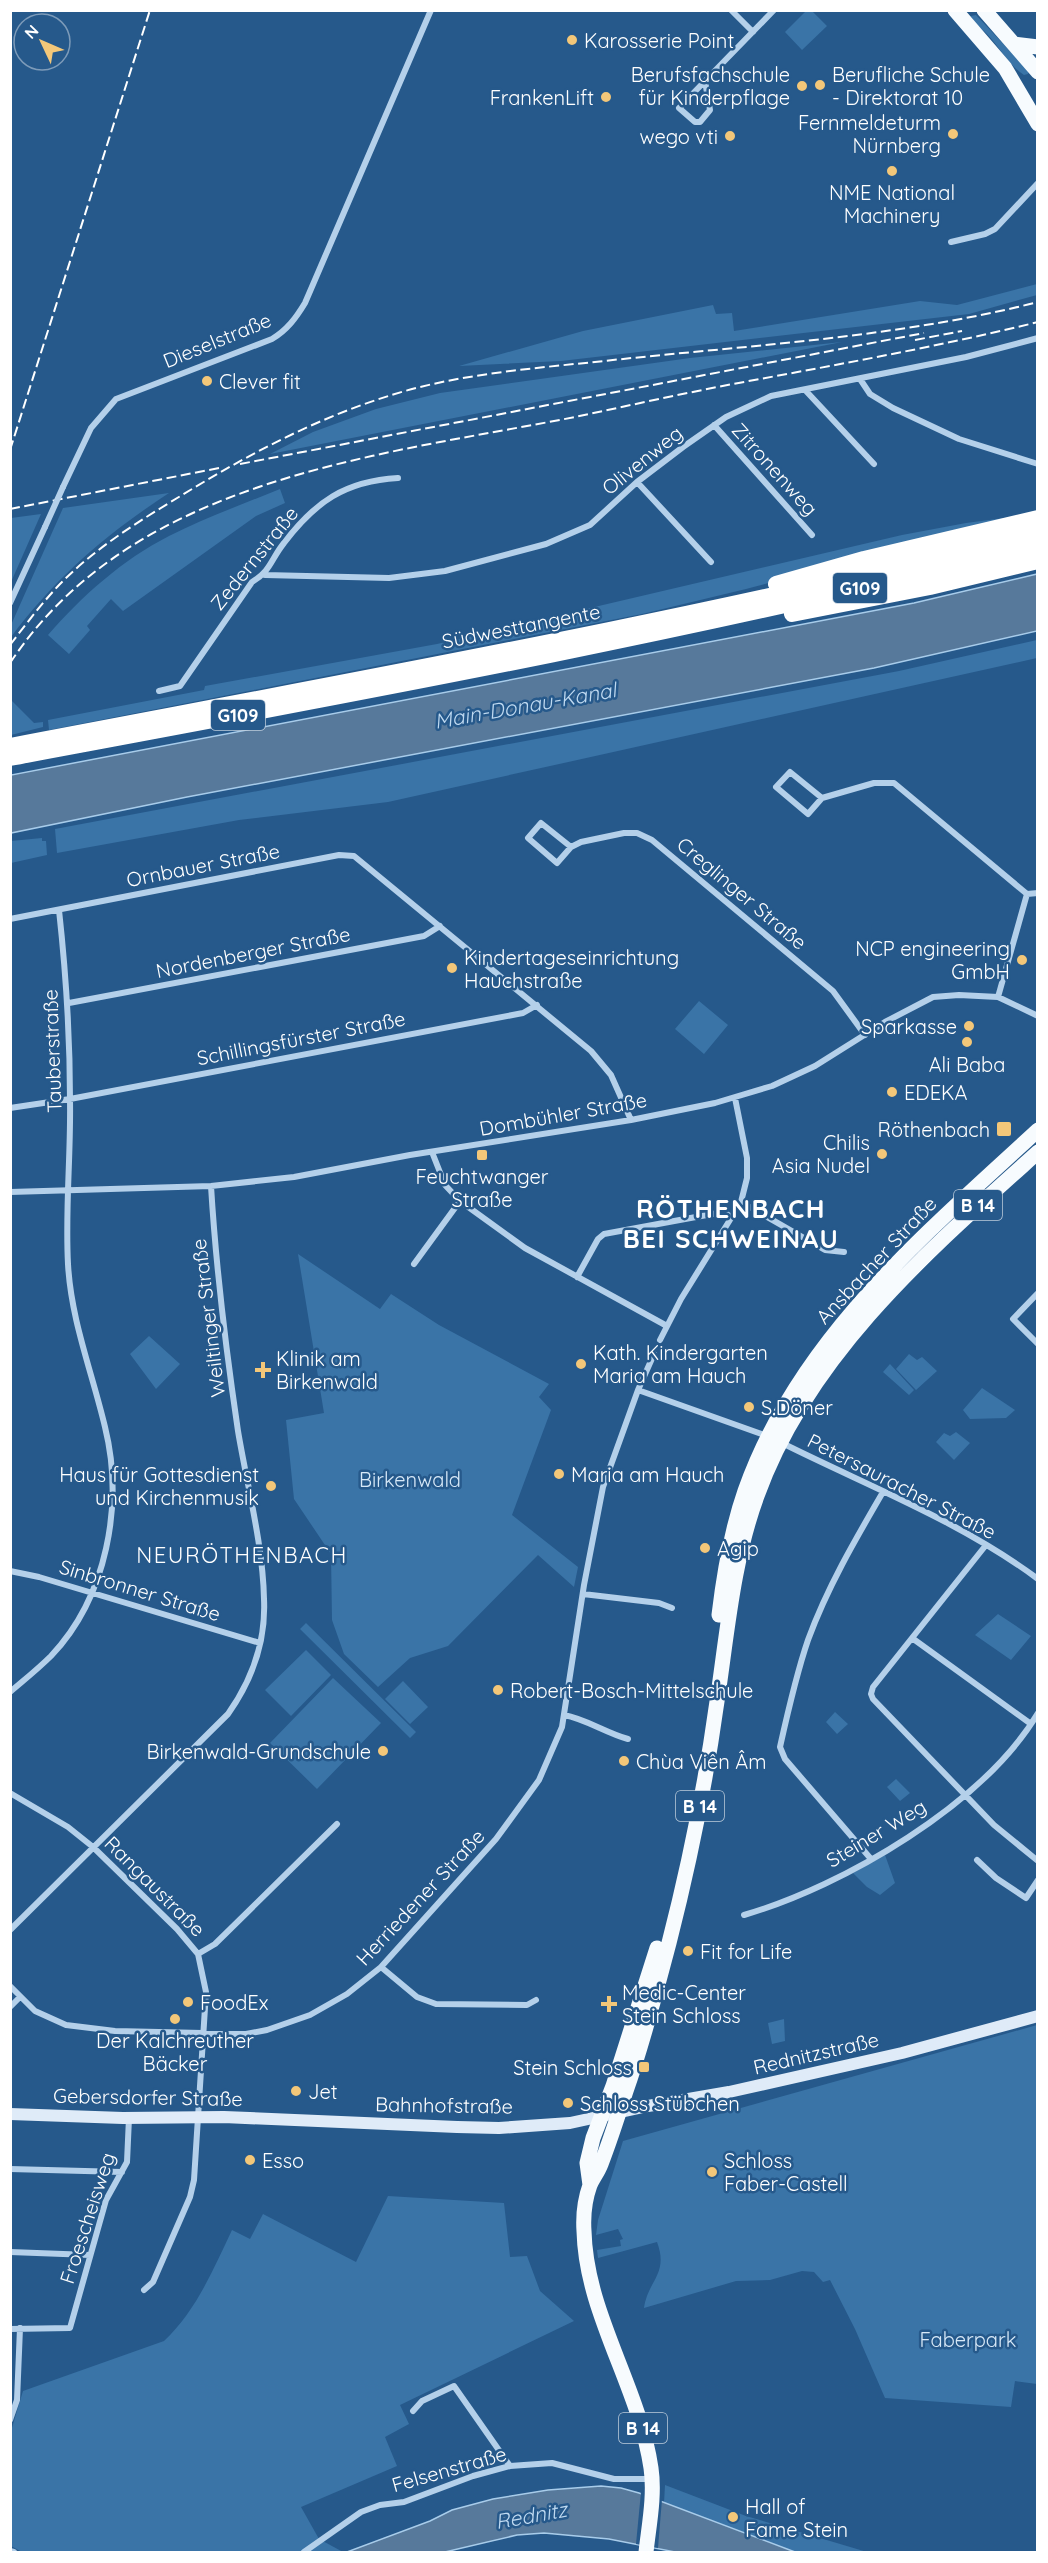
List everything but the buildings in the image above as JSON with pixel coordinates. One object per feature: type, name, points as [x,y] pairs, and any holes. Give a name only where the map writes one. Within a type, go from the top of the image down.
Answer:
[{"type":"highway","points":[[696,612],[741,593],[813,573],[1038,518]]},
{"type":"highway","name":"Südwesttangente","points":[[10,746],[422,668],[696,612],[1038,533]]},
{"type":"highway","name":"Südwesttangente","points":[[10,758],[410,682],[681,627],[1038,545]]},
{"type":"highway","points":[[681,627],[717,627],[784,616],[930,587],[1038,561]]},
{"type":"main road","points":[[956,12],[985,12],[1036,71],[1026,78],[1011,77]]},
{"type":"main road","points":[[956,12],[1011,77],[1038,124]]},
{"type":"main road","points":[[1014,44],[1038,47]]},
{"type":"main road","name":"Ansbacher Straße","points":[[601,2118],[638,2010],[663,1924],[697,1770],[731,1540],[745,1491],[775,1439],[811,1366],[870,1291],[920,1239],[1038,1130]]},
{"type":"main road","name":"Ansbacher Straße","points":[[618,2114],[655,1993],[688,1862],[716,1715],[731,1600],[742,1545],[775,1439],[867,1318],[931,1250],[1038,1152]]},
{"type":"main road","name":"Rednitzstraße","points":[[601,2118],[902,2054],[1038,2016]]},
{"type":"main road","name":"Gebersdorfer Straße","points":[[10,2114],[129,2118],[197,2116],[286,2121]]},
{"type":"main road","name":"B 14","points":[[590,2185],[600,2167],[618,2114]]},
{"type":"main road","name":"B 14","points":[[601,2118],[587,2163],[590,2185],[584,2229],[587,2265],[604,2323],[637,2409],[648,2450],[652,2479],[646,2550]]},
{"type":"main road","name":"Bahnhofstraße","points":[[286,2121],[500,2128],[570,2123],[601,2118]]},
{"type":"street","name":"Dieselstraße","points":[[10,603],[91,428],[116,399],[272,339],[295,320],[305,303],[431,10]]},
{"type":"street","points":[[731,10],[753,32]]},
{"type":"street","points":[[705,81],[710,110],[700,122],[695,122],[680,108],[705,81],[774,10]]},
{"type":"street","points":[[951,242],[985,234],[994,229],[1038,183]]},
{"type":"street","name":"Olivenweg","points":[[265,575],[389,578],[445,571],[546,544],[590,525],[637,482],[714,425],[742,408],[771,396],[806,391],[966,357],[1038,338]]},
{"type":"street","points":[[860,379],[870,394],[893,408],[959,439],[1038,464]]},
{"type":"street","points":[[806,391],[874,464]]},
{"type":"street","name":"Zitronenweg","points":[[714,425],[812,535]]},
{"type":"street","name":"Zedernstraße","points":[[159,691],[180,686],[252,582],[265,575],[284,543],[322,502],[337,492],[360,484],[398,478]]},
{"type":"street","points":[[637,482],[711,562]]},
{"type":"street","points":[[822,798],[790,772],[776,788],[808,814],[822,798],[874,783],[894,783],[1027,894],[1038,893]]},
{"type":"street","name":"Creglinger Straße","points":[[571,847],[541,823],[528,838],[557,863],[571,847],[581,842],[624,833],[637,833],[652,840],[833,991],[865,1035]]},
{"type":"street","name":"Ornbauer Straße","points":[[10,919],[339,855],[354,856],[440,926]]},
{"type":"street","points":[[998,998],[1027,894]]},
{"type":"street","name":"Tauberstraße","points":[[10,1692],[52,1655],[72,1630],[91,1594],[106,1554],[113,1507],[110,1452],[105,1426],[75,1319],[70,1290],[67,1190],[70,1099],[69,1003],[59,910]]},
{"type":"street","points":[[440,926],[537,1005],[604,1065],[624,1099],[631,1120]]},
{"type":"street","name":"Nordenberger Straße","points":[[69,1003],[424,936],[440,926]]},
{"type":"street","name":"Dombühler Straße","points":[[10,1192],[211,1186],[294,1177],[631,1120],[735,1098],[772,1086],[815,1066],[913,1006],[933,997],[959,995],[998,998],[1038,1016]]},
{"type":"street","name":"Schillingsfürster Straße","points":[[10,1108],[70,1099],[523,1013],[537,1005]]},
{"type":"street","points":[[660,1340],[681,1299],[741,1202],[747,1178],[747,1158],[735,1098]]},
{"type":"street","points":[[432,1152],[445,1185],[460,1201],[525,1248],[667,1326]]},
{"type":"street","name":"Weiltinger Straße","points":[[10,1930],[228,1714],[243,1693],[254,1668],[260,1643],[264,1599],[227,1355],[211,1186]]},
{"type":"street","points":[[414,1264],[460,1201]]},
{"type":"street","points":[[741,1202],[825,1250],[844,1252]]},
{"type":"street","points":[[577,1277],[597,1239],[604,1234],[723,1212],[732,1217]]},
{"type":"street","points":[[1038,1293],[1012,1319],[1038,1344]]},
{"type":"street","name":"Herriedener Straße","points":[[10,1986],[35,2011],[66,2025],[115,2031],[246,2034],[294,2022],[338,2000],[381,1967],[496,1839],[524,1802],[549,1761],[564,1715],[582,1594],[603,1487],[638,1390],[654,1354]]},
{"type":"street","name":"Petersauracher Straße","points":[[638,1390],[775,1439],[925,1511],[986,1545],[1038,1579]]},
{"type":"street","points":[[871,1859],[784,1758],[780,1747],[803,1658],[821,1609],[844,1560],[883,1492]]},
{"type":"street","points":[[986,1545],[873,1687],[871,1694],[873,1699],[964,1794],[1010,1839],[1038,1861]]},
{"type":"street","name":"Sinbronner Straße","points":[[10,1571],[39,1577],[260,1643]]},
{"type":"street","points":[[582,1594],[659,1603],[672,1608]]},
{"type":"street","points":[[912,1638],[1031,1724]]},
{"type":"street","name":"Steiner Weg","points":[[744,1915],[801,1895],[871,1859],[922,1828],[964,1794],[1000,1760],[1038,1713]]},
{"type":"street","points":[[564,1715],[628,1739]]},
{"type":"street","name":"Rangaustraße","points":[[10,1793],[68,1827],[93,1847],[177,1929],[198,1954],[206,1992],[194,2180],[190,2197],[153,2282],[144,2290]]},
{"type":"street","points":[[198,1954],[215,1944],[337,1824]]},
{"type":"street","points":[[977,1860],[996,1878],[1026,1898],[1038,1880]]},
{"type":"street","points":[[381,1967],[417,1997],[436,2004],[527,2005],[536,2000]]},
{"type":"street","points":[[10,2007],[20,1997]]},
{"type":"street","name":"Froescheisweg","points":[[20,2328],[70,2328],[106,2200],[127,2162],[129,2118]]},
{"type":"street","points":[[10,2169],[122,2172]]},
{"type":"street","points":[[10,2252],[90,2255]]},
{"type":"street","points":[[10,2329],[20,2328],[16,2400],[10,2420]]},
{"type":"street","points":[[413,2411],[422,2401],[454,2386],[510,2466]]},
{"type":"street","name":"Felsenstraße","points":[[304,2553],[361,2512],[380,2505],[404,2502],[473,2476],[510,2466],[552,2463],[614,2479],[652,2479]]},
{"type":"green space","points":[[806,11],[812,11],[827,26],[802,50],[785,32]]},
{"type":"green space","points":[[976,15],[1029,71],[1028,74],[1024,75],[1009,61],[974,21],[971,16]]},
{"type":"green space","points":[[1037,284],[1037,295],[969,314],[561,361],[459,366],[583,331],[713,305],[716,314],[732,313],[734,331],[920,301],[957,305]]},
{"type":"green space","points":[[842,342],[270,454],[313,432],[376,409],[440,393],[690,358]]},
{"type":"green space","points":[[280,489],[285,503],[256,516],[123,611],[111,599],[87,626],[90,630],[69,654],[48,635],[75,606],[135,556],[196,523]]},
{"type":"green space","points":[[169,493],[83,558],[46,595],[11,637],[11,625],[63,508]]},
{"type":"green space","points":[[41,514],[11,582],[11,518]]},
{"type":"green space","points":[[1020,516],[746,589],[642,614],[49,730],[48,720],[204,690],[205,686],[437,644],[902,535]]},
{"type":"green space","points":[[1037,640],[1037,658],[388,802],[239,820],[57,853],[55,829],[899,671]]},
{"type":"green space","points":[[11,700],[34,723],[43,722],[43,727],[11,735]]},
{"type":"green space","points":[[42,838],[42,841],[46,841],[47,855],[11,863],[11,841]]},
{"type":"green space","points":[[699,1001],[728,1025],[704,1054],[675,1029]]},
{"type":"green space","name":"Birkenwald","points":[[298,1254],[380,1309],[391,1294],[439,1325],[549,1384],[539,1397],[551,1410],[512,1515],[578,1567],[574,1587],[538,1555],[448,1646],[410,1658],[378,1687],[344,1654],[332,1620],[331,1554],[294,1499],[286,1420],[324,1413]]},
{"type":"green space","points":[[149,1336],[180,1364],[156,1389],[130,1354]]},
{"type":"green space","points":[[909,1354],[917,1360],[922,1357],[937,1371],[916,1390],[896,1369]]},
{"type":"green space","points":[[890,1364],[914,1390],[909,1395],[883,1372]]},
{"type":"green space","points":[[982,1388],[1015,1410],[1006,1418],[970,1419],[963,1410]]},
{"type":"green space","points":[[956,1432],[970,1443],[954,1460],[936,1442],[944,1433],[950,1436]]},
{"type":"green space","points":[[998,1614],[1031,1636],[1011,1660],[975,1635]]},
{"type":"green space","points":[[306,1623],[416,1732],[410,1738],[300,1629]]},
{"type":"green space","points":[[306,1650],[331,1675],[291,1716],[265,1690]]},
{"type":"green space","points":[[333,1678],[381,1723],[317,1789],[270,1743]]},
{"type":"green space","points":[[403,1681],[428,1707],[410,1724],[385,1699]]},
{"type":"green space","points":[[835,1712],[848,1724],[837,1734],[826,1722]]},
{"type":"green space","points":[[896,1779],[910,1793],[900,1801],[887,1787]]},
{"type":"green space","points":[[885,1855],[895,1883],[880,1895],[867,1887],[853,1873]]},
{"type":"green space","points":[[784,2019],[785,2041],[772,2044],[768,2023]]},
{"type":"green space","name":"Faberpark","points":[[1037,2025],[1037,2384],[1015,2381],[1011,2407],[885,2398],[855,2329],[830,2280],[823,2282],[814,2272],[802,2271],[770,2280],[736,2281],[644,2308],[661,2262],[657,2242],[598,2258],[597,2250],[621,2246],[620,2240],[623,2239],[618,2229],[596,2235],[598,2220],[623,2141]]},
{"type":"green space","points":[[388,2196],[504,2203],[510,2257],[527,2256],[540,2291],[574,2321],[400,2405],[409,2424],[385,2437],[397,2466],[301,2507],[319,2539],[343,2552],[22,2552],[11,2546],[11,2431],[23,2391],[164,2341],[195,2303],[232,2230],[250,2239],[263,2214],[356,2262]]},
{"type":"green space","points":[[665,2485],[746,2516],[867,2552],[795,2552],[664,2503]]},
{"type":"water","name":"Main-Donau-Kanal","points":[[1037,574],[1037,631],[874,668],[187,797],[11,833],[11,775],[914,603]]},
{"type":"water","name":"Rednitz","points":[[601,2486],[639,2493],[795,2552],[675,2552],[609,2539],[544,2533],[517,2535],[445,2552],[347,2552],[430,2521],[452,2510],[493,2499],[548,2490]]},
{"type":"pier","points":[[641,2492],[662,2499],[658,2548],[636,2544]]},
{"type":"railway","points":[[10,450],[150,10]]},
{"type":"railway","points":[[10,645],[60,584],[123,532],[243,459],[322,421],[377,400],[429,385],[479,375],[877,332],[985,314],[1038,302]]},
{"type":"railway","points":[[10,663],[61,601],[122,552],[190,514],[264,485],[341,463],[420,446],[962,340],[1038,322]]},
{"type":"railway","points":[[915,340],[962,331]]},
{"type":"railway","points":[[240,464],[924,333]]},
{"type":"railway","points":[[10,509],[219,468]]},
{"type":"place","name":"Karosserie Point","points":[[572,40]]},
{"type":"place","name":"Berufliche Schule - Direktorat 10","points":[[820,85]]},
{"type":"place","name":"Berufsfachschule für Kinderpflage","points":[[802,86]]},
{"type":"place","name":"FrankenLift","points":[[606,97]]},
{"type":"place","name":"Fernmeldeturm Nürnberg","points":[[953,134]]},
{"type":"place","name":"wego vti","points":[[730,136]]},
{"type":"place","name":"NME National Machinery","points":[[892,171]]},
{"type":"place","name":"Clever fit","points":[[207,381]]},
{"type":"place","name":"NCP engineering GmbH","points":[[1022,960]]},
{"type":"place","name":"Kindertageseinrichtung Hauchstraße","points":[[452,968]]},
{"type":"place","name":"Sparkasse","points":[[969,1026]]},
{"type":"place","name":"Ali Baba","points":[[967,1042]]},
{"type":"place","name":"EDEKA","points":[[892,1092]]},
{"type":"place","name":"Röthenbach","points":[[1004,1129]]},
{"type":"place","name":"Chilis Asia Nudel","points":[[882,1154]]},
{"type":"place","name":"Feuchtwanger Straße","points":[[482,1155]]},
{"type":"place","name":"Kath. Kindergarten Maria am Hauch","points":[[581,1364]]},
{"type":"place","name":"Klinik am Birkenwald","points":[[263,1370]]},
{"type":"place","name":"S.Döner","points":[[749,1407]]},
{"type":"place","name":"Maria am Hauch","points":[[559,1474]]},
{"type":"place","name":"Haus für Gottesdienst und Kirchenmusik","points":[[271,1486]]},
{"type":"place","name":"Agip","points":[[705,1548]]},
{"type":"place","name":"Robert-Bosch-Mittelschule","points":[[498,1690]]},
{"type":"place","name":"Birkenwald-Grundschule","points":[[383,1751]]},
{"type":"place","name":"Chùa Viên Âm","points":[[624,1761]]},
{"type":"place","name":"Fit for Life","points":[[688,1951]]},
{"type":"place","name":"FoodEx","points":[[188,2002]]},
{"type":"place","name":"Medic-Center Stein Schloss","points":[[609,2004]]},
{"type":"place","name":"Der Kalchreuther Bäcker","points":[[175,2019]]},
{"type":"place","name":"Stein Schloss","points":[[644,2067]]},
{"type":"place","name":"Jet","points":[[296,2091]]},
{"type":"place","name":"Schloss Stübchen","points":[[568,2103]]},
{"type":"place","name":"Esso","points":[[250,2160]]},
{"type":"place","name":"Schloss Faber-Castell","points":[[712,2172]]},
{"type":"place","name":"Hall of Fame Stein","points":[[733,2517]]},
{"type":"district","name":"RÖTHENBACH BEI SCHWEINAU","points":[[731,1223]]},
{"type":"district","name":"NEURÖTHENBACH","points":[[242,1555]]}]
